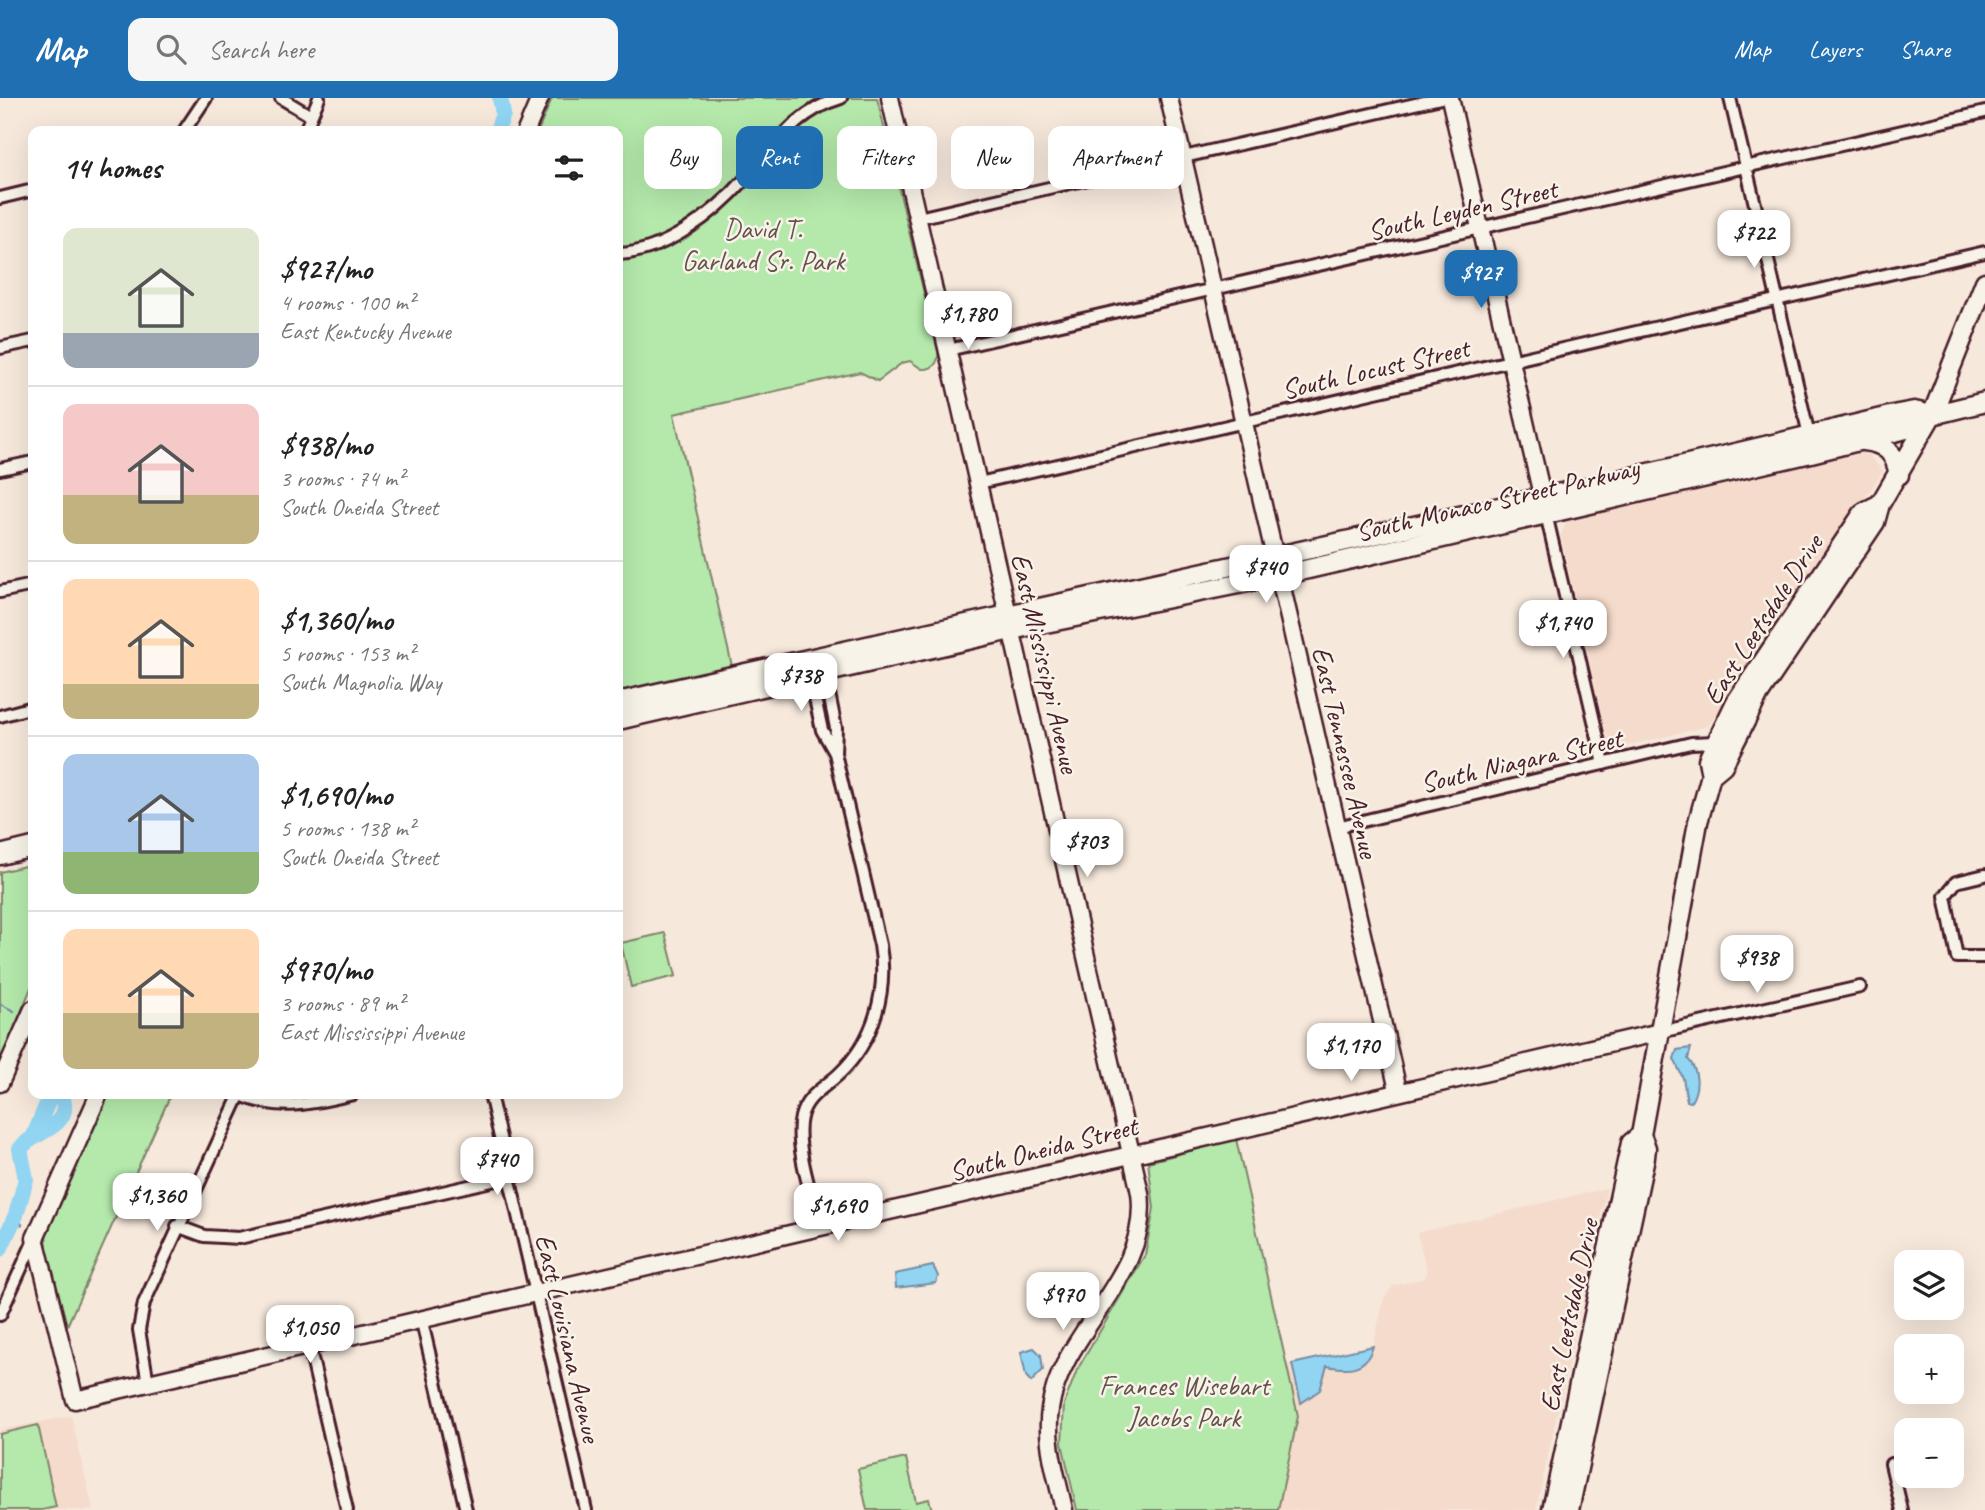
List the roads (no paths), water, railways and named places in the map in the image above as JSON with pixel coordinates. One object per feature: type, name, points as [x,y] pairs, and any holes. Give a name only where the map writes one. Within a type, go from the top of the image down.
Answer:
[{"type":"main road","name":"East Leetsdale Drive","points":[[1711,775],[1723,765],[1763,688],[1875,522],[1880,504],[1932,415],[1985,282]]},
{"type":"main road","name":"South Monaco Street Parkway","points":[[623,719],[816,666],[1009,621],[1276,567],[1545,505],[1862,441],[1906,429],[1932,415],[1985,402]]},
{"type":"main road","name":"South Monaco Street Parkway","points":[[1545,505],[1910,411],[1932,415]]},
{"type":"main road","points":[[1862,441],[1879,444],[1890,451],[1899,475]]},
{"type":"main road","name":"East Leetsdale Drive","points":[[1569,1510],[1645,1157],[1646,1148],[1641,1135],[1698,822],[1711,775],[1709,760],[1742,692],[1864,512],[1880,504]]},
{"type":"main road","name":"South Monaco Street Parkway","points":[[623,701],[816,666]]},
{"type":"main road","points":[[2,855],[28,848]]},
{"type":"main road","name":"East Leetsdale Drive","points":[[1552,1510],[1631,1143],[1641,1135]]},
{"type":"street","points":[[187,126],[206,98]]},
{"type":"street","points":[[281,98],[311,116]]},
{"type":"street","points":[[307,126],[319,98]]},
{"type":"street","points":[[528,126],[540,98]]},
{"type":"street","points":[[623,253],[651,247],[689,226],[737,188],[794,123],[816,108],[841,98]]},
{"type":"street","name":"East Mississippi Avenue","points":[[890,98],[1141,1202],[1136,1244],[1123,1272],[1066,1364],[1050,1408],[1050,1445],[1064,1510]]},
{"type":"street","name":"East Tennessee Avenue","points":[[1169,98],[1175,126]]},
{"type":"street","points":[[1184,157],[1441,98]]},
{"type":"street","points":[[1450,98],[1604,764]]},
{"type":"street","points":[[1730,98],[1809,435]]},
{"type":"street","name":"South Leyden Street","points":[[948,350],[1985,112]]},
{"type":"street","name":"East Tennessee Avenue","points":[[1184,166],[1398,1090]]},
{"type":"street","points":[[918,218],[1048,188]]},
{"type":"street","points":[[0,198],[28,191]]},
{"type":"street","name":"South Locust Street","points":[[979,483],[1985,252]]},
{"type":"street","points":[[0,348],[28,342]]},
{"type":"street","points":[[0,469],[28,462]]},
{"type":"street","points":[[0,592],[28,586]]},
{"type":"street","points":[[816,666],[836,727],[835,753],[880,945],[883,976],[878,1007],[863,1044],[842,1071],[811,1096],[800,1120],[800,1138],[820,1228]]},
{"type":"street","points":[[0,716],[28,709]]},
{"type":"street","name":"South Niagara Street","points":[[1336,827],[1697,742],[1716,742]]},
{"type":"street","points":[[2,855],[28,854]]},
{"type":"street","points":[[1985,875],[1956,882],[1945,896],[1957,957],[1985,957]]},
{"type":"street","name":"South Oneida Street","points":[[35,1238],[75,1400],[422,1322],[1398,1090],[1860,987]]},
{"type":"street","points":[[0,1083],[28,1020]]},
{"type":"street","points":[[0,1315],[97,1099]]},
{"type":"street","points":[[148,1383],[140,1345],[140,1317],[177,1226],[237,1099]]},
{"type":"street","points":[[252,1099],[265,1104],[290,1106],[327,1099]]},
{"type":"street","name":"East Louisiana Avenue","points":[[491,1099],[586,1510]]},
{"type":"street","points":[[177,1226],[204,1236],[239,1238],[509,1177]]},
{"type":"street","points":[[422,1322],[466,1510]]},
{"type":"street","points":[[309,1346],[347,1510]]},
{"type":"street","points":[[1891,1464],[1902,1510]]},
{"type":"water","points":[[1691,1048],[1688,1059],[1697,1080],[1691,1102],[1687,1101],[1683,1078],[1674,1059],[1677,1050]]},
{"type":"water","points":[[933,1266],[938,1276],[936,1283],[896,1288],[895,1274]]},
{"type":"water","points":[[1373,1346],[1366,1360],[1355,1367],[1327,1366],[1320,1390],[1301,1403],[1292,1364]]},
{"type":"water","points":[[1034,1348],[1041,1355],[1043,1370],[1031,1382],[1026,1376],[1021,1352]]},
{"type":"waterway","points":[[499,126],[503,114],[500,98]]},
{"type":"waterway","points":[[0,1004],[14,1011]]},
{"type":"waterway","points":[[33,1138],[49,1099]]},
{"type":"waterway","points":[[0,1249],[16,1215],[26,1179],[20,1149],[58,1121],[63,1114],[62,1099]]},
{"type":"waterway","points":[[16,1215],[22,1225]]},
{"type":"park label","name":"David T. Garland Sr. Park","points":[[763,244]]},
{"type":"park label","name":"Frances Wisebart Jacobs Park","points":[[1184,1401]]}]
